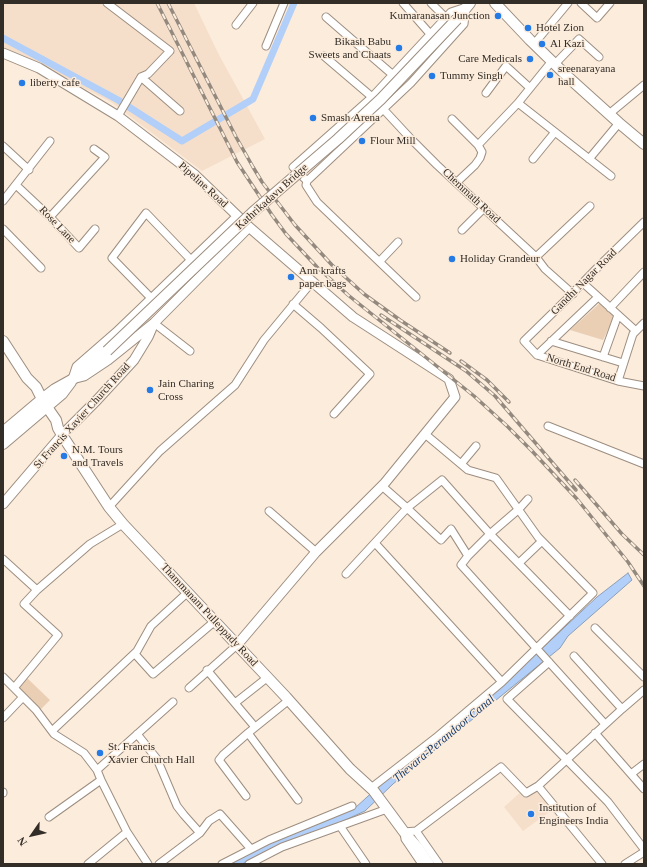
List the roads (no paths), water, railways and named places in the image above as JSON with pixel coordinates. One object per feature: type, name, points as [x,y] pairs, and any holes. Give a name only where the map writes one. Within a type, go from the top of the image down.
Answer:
[{"type":"main road","points":[[468,5],[479,3]]},
{"type":"main road","points":[[495,3],[534,44],[618,123],[644,144]]},
{"type":"main road","name":"Kathrikadavu Bridge","points":[[42,405],[56,389],[73,379],[107,351],[253,212],[338,139],[381,99],[458,19],[468,5]]},
{"type":"main road","name":"Thammanam Pulleppady Road","points":[[3,341],[27,378],[30,391],[60,431],[109,507],[123,524],[268,677],[350,769],[375,792],[429,864]]},
{"type":"main road","points":[[3,432],[42,405]]},
{"type":"main road","points":[[3,444],[42,405]]},
{"type":"street","points":[[106,3],[170,51],[148,74],[140,77],[119,113]]},
{"type":"street","points":[[236,25],[253,3]]},
{"type":"street","points":[[266,46],[284,3]]},
{"type":"street","points":[[403,3],[431,35]]},
{"type":"street","points":[[431,3],[446,18]]},
{"type":"street","points":[[534,44],[568,3]]},
{"type":"street","points":[[581,3],[597,18],[610,3]]},
{"type":"street","points":[[416,297],[317,202],[306,184],[307,182],[293,167],[372,97],[451,12],[468,5]]},
{"type":"street","points":[[307,182],[411,83],[464,24],[468,5]]},
{"type":"street","points":[[326,17],[393,75]]},
{"type":"street","points":[[478,145],[554,62],[579,39],[599,57]]},
{"type":"street","name":"Pipeline Road","points":[[3,53],[39,68],[119,113],[194,174],[248,227],[353,317],[449,379],[455,397],[425,434]]},
{"type":"street","name":"Chemmath Road","points":[[324,56],[372,97],[411,139],[536,257],[545,269],[573,294]]},
{"type":"street","points":[[486,93],[506,66],[530,88]]},
{"type":"street","points":[[140,77],[180,111]]},
{"type":"street","points":[[609,114],[644,85]]},
{"type":"street","points":[[518,103],[611,176]]},
{"type":"street","points":[[452,119],[478,145],[482,152],[475,165],[456,183]]},
{"type":"street","points":[[589,159],[618,123]]},
{"type":"street","points":[[533,159],[555,132]]},
{"type":"street","points":[[3,201],[50,142]]},
{"type":"street","points":[[3,146],[29,170]]},
{"type":"street","points":[[50,217],[105,157],[94,149]]},
{"type":"street","name":"Rose Lane","points":[[16,185],[50,217],[79,248],[95,229]]},
{"type":"street","points":[[536,257],[590,206]]},
{"type":"street","points":[[462,230],[484,208]]},
{"type":"street","points":[[168,308],[112,258],[146,213],[191,260]]},
{"type":"street","points":[[73,379],[77,367],[154,297],[237,217]]},
{"type":"street","name":"Gandhi Nagar Road","points":[[524,341],[644,222]]},
{"type":"street","points":[[73,379],[84,376],[108,360],[154,323],[248,227]]},
{"type":"street","points":[[3,229],[41,268]]},
{"type":"street","points":[[380,261],[398,242]]},
{"type":"street","points":[[610,308],[644,272]]},
{"type":"street","points":[[109,507],[160,451],[235,385],[264,340],[312,282]]},
{"type":"street","points":[[583,283],[636,331]]},
{"type":"street","points":[[537,355],[598,296]]},
{"type":"street","points":[[293,304],[370,374],[334,414]]},
{"type":"street","points":[[603,357],[618,315]]},
{"type":"street","points":[[618,381],[633,334],[644,322]]},
{"type":"street","points":[[154,323],[190,351]]},
{"type":"street","name":"St Francis Xavier Church Road","points":[[3,504],[60,431],[98,400],[134,360],[148,337],[154,323]]},
{"type":"street","name":"North End Road","points":[[524,341],[537,355],[618,381],[644,386]]},
{"type":"street","points":[[551,341],[623,363]]},
{"type":"street","points":[[548,426],[644,464]]},
{"type":"street","points":[[189,688],[207,670],[237,645],[316,552],[382,486],[425,434],[468,470],[496,478],[542,541],[593,593],[538,650],[375,792]]},
{"type":"street","points":[[461,464],[476,446]]},
{"type":"street","points":[[346,574],[407,508],[442,480],[490,534],[570,616]]},
{"type":"street","points":[[382,486],[441,540],[450,529],[468,556]]},
{"type":"street","points":[[528,499],[519,509],[490,534],[461,565],[605,724]]},
{"type":"street","points":[[269,511],[316,552]]},
{"type":"street","points":[[14,688],[58,635],[24,604],[37,590],[90,544],[123,524]]},
{"type":"street","points":[[519,563],[542,541]]},
{"type":"street","points":[[375,543],[502,682]]},
{"type":"street","points":[[3,559],[37,590]]},
{"type":"street","points":[[52,731],[135,654],[151,626],[188,592]]},
{"type":"street","points":[[135,654],[153,674],[215,621]]},
{"type":"street","points":[[595,628],[644,677]]},
{"type":"street","points":[[574,656],[622,709]]},
{"type":"street","points":[[548,661],[507,699],[608,802],[644,851],[625,864]]},
{"type":"street","points":[[207,670],[255,727]]},
{"type":"street","points":[[3,677],[36,710],[54,734],[84,753],[97,770],[100,780],[127,832],[148,864]]},
{"type":"street","points":[[235,703],[268,677]]},
{"type":"street","points":[[422,864],[404,838],[404,832],[416,831],[502,768],[526,793],[538,786],[566,759],[644,690]]},
{"type":"street","points":[[3,718],[23,697]]},
{"type":"street","points":[[246,796],[219,760],[255,727],[289,700]]},
{"type":"street","points":[[97,770],[173,702]]},
{"type":"street","points":[[248,733],[298,800]]},
{"type":"street","points":[[595,733],[644,789]]},
{"type":"street","points":[[137,734],[156,759],[177,806],[200,833]]},
{"type":"street","points":[[631,774],[644,764]]},
{"type":"street","points":[[49,817],[100,780]]},
{"type":"street","points":[[538,786],[602,864]]},
{"type":"street","points":[[222,864],[251,849],[352,806]]},
{"type":"street","points":[[249,864],[282,847],[387,809]]},
{"type":"street","points":[[159,864],[200,833],[209,821],[220,814],[251,849]]},
{"type":"street","points":[[340,826],[366,864]]},
{"type":"street","points":[[416,831],[439,864]]},
{"type":"street","points":[[88,864],[127,832]]},
{"type":"water","name":"Thevara-Perandoor Canal","points":[[628,573],[632,580],[568,636],[560,648],[393,784],[365,811],[332,826],[281,845],[242,864],[226,864],[249,852],[355,808],[378,787],[506,682],[597,597]]},
{"type":"waterway","points":[[3,38],[118,100],[182,141],[253,99],[294,3]]},
{"type":"railway","points":[[157,3],[237,162],[286,234],[317,267],[348,295],[474,396],[507,426],[577,499],[628,562],[644,586]]},
{"type":"railway","points":[[168,3],[236,137],[253,167],[262,182],[295,225],[332,265],[364,294],[450,353]]},
{"type":"railway","points":[[381,315],[466,371],[495,396],[576,490]]},
{"type":"railway","points":[[461,361],[487,380],[509,402]]},
{"type":"railway","points":[[575,480],[622,534],[644,555]]},
{"type":"place","name":"Kumaranasan Junction","points":[[498,16]]},
{"type":"place","name":"Hotel Zion","points":[[528,28]]},
{"type":"place","name":"Al Kazi","points":[[542,44]]},
{"type":"place","name":"Bikash Babu Sweets and Chaats","points":[[399,48]]},
{"type":"place","name":"Care Medicals","points":[[530,59]]},
{"type":"place","name":"sreenarayana hall","points":[[550,75]]},
{"type":"place","name":"Tummy Singh","points":[[432,76]]},
{"type":"place","name":"liberty cafe","points":[[22,83]]},
{"type":"place","name":"Smash Arena","points":[[313,118]]},
{"type":"place","name":"Flour Mill","points":[[362,141]]},
{"type":"place","name":"Holiday Grandeur","points":[[452,259]]},
{"type":"place","name":"Ann krafts paper bags","points":[[291,277]]},
{"type":"place","name":"Jain Charing Cross","points":[[150,390]]},
{"type":"place","name":"N.M. Tours and Travels","points":[[64,456]]},
{"type":"place","name":"St. Francis Xavier Church Hall","points":[[100,753]]},
{"type":"place","name":"Institution of Engineers India","points":[[531,814]]}]
